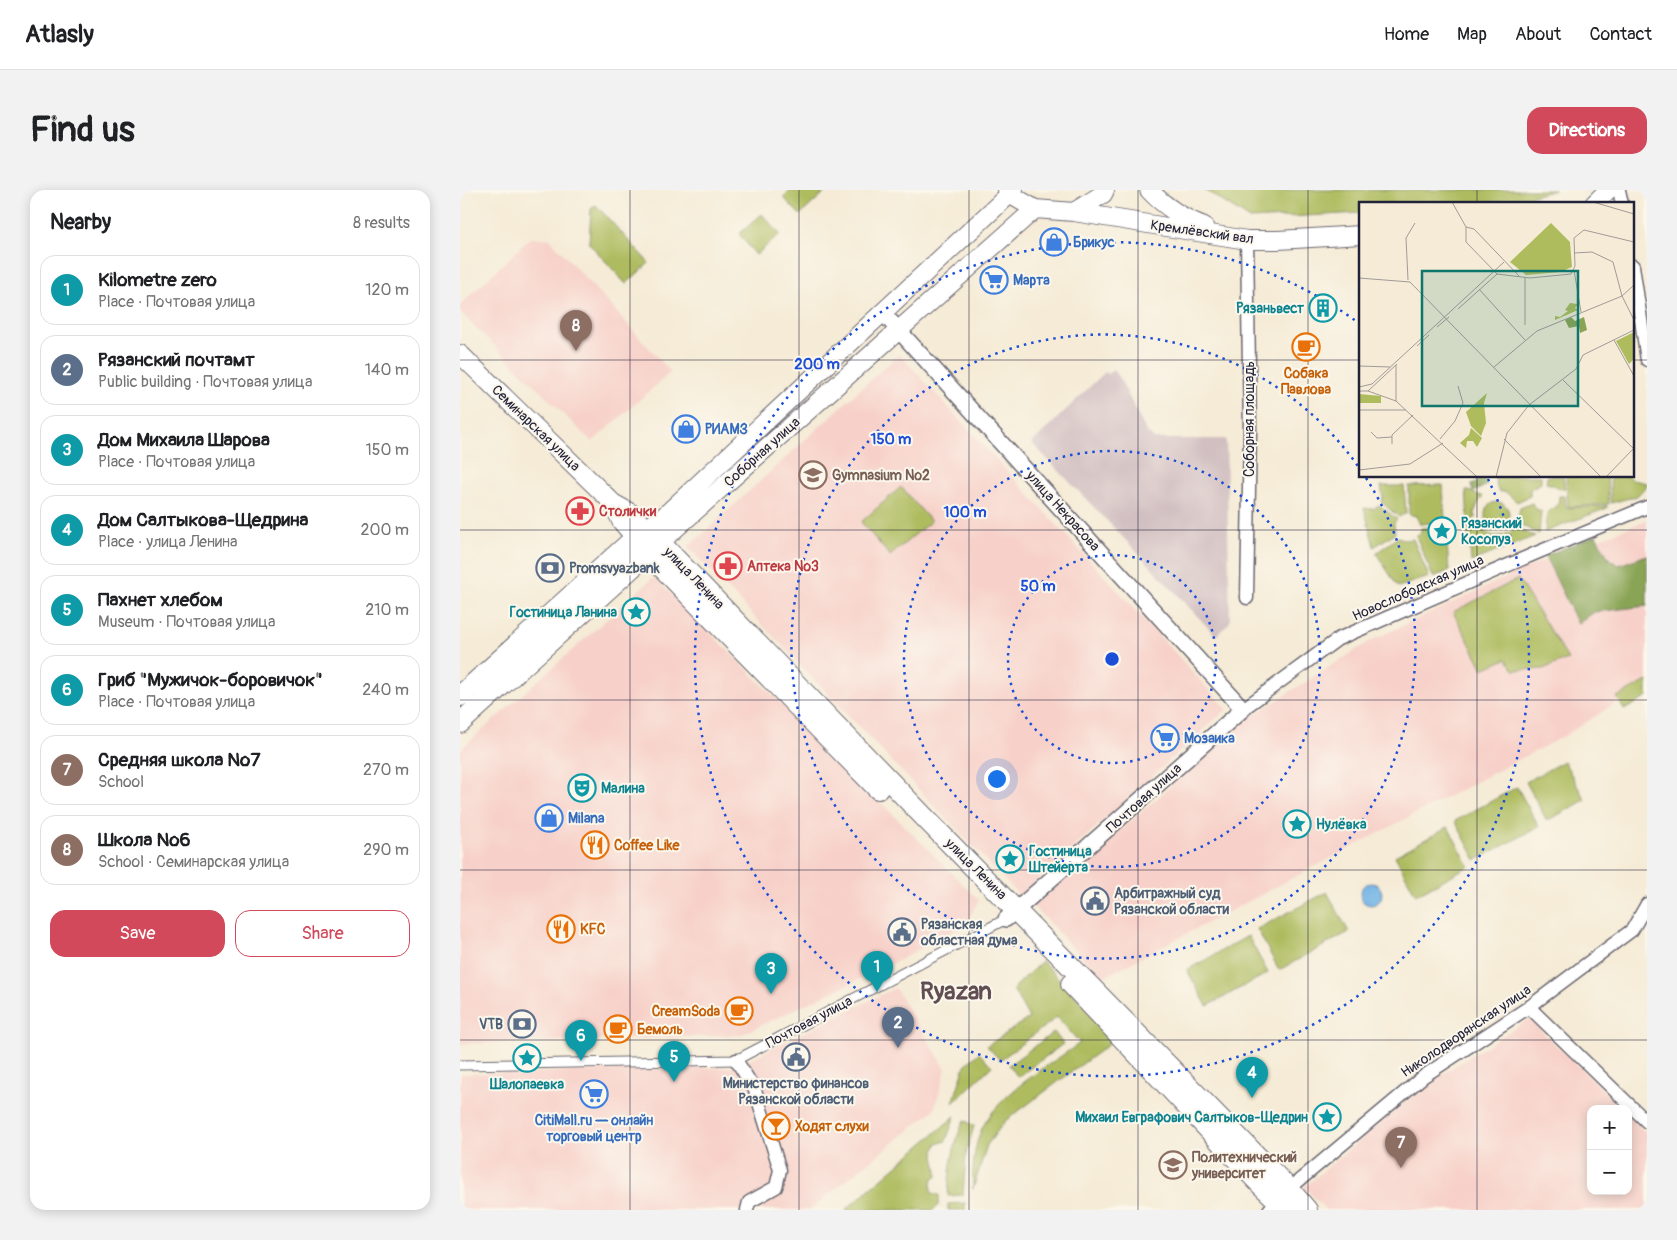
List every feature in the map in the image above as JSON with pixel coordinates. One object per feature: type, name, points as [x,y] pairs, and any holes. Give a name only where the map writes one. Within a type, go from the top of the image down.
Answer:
[{"type":"main road","points":[[1011,192],[1035,209],[1074,212],[1103,194],[1105,190]]},
{"type":"main road","points":[[1149,190],[1171,210],[1190,221],[1247,240]]},
{"type":"main road","points":[[1596,202],[1608,190]]},
{"type":"main road","name":"Соборная улица","points":[[460,696],[640,532],[661,519],[1011,192]]},
{"type":"main road","name":"Соборная улица","points":[[460,723],[1035,209]]},
{"type":"main road","name":"Кремлёвский вал","points":[[1074,212],[1247,240],[1359,235]]},
{"type":"main road","name":"Семинарская улица","points":[[460,354],[612,503],[621,521],[640,532]]},
{"type":"main road","name":"улица Ленина","points":[[640,532],[654,548],[679,561],[942,835],[1043,954],[1280,1202],[1306,1210]]},
{"type":"street","name":"Соборная площадь","points":[[1246,598],[1250,431],[1247,240]]},
{"type":"street","points":[[1634,273],[1647,360]]},
{"type":"street","name":"улица Некрасова","points":[[883,313],[1244,710]]},
{"type":"street","name":"Новослободская улица","points":[[1244,710],[1338,639],[1647,507]]},
{"type":"street","name":"Почтовая улица","points":[[460,1065],[736,1060],[1011,915],[1244,710]]},
{"type":"street","name":"Николодворянская улица","points":[[1280,1202],[1424,1076],[1530,1007],[1632,930],[1647,904]]},
{"type":"street","points":[[1530,1007],[1647,1122]]},
{"type":"street","points":[[736,1060],[755,1090],[780,1170],[776,1187],[750,1202],[747,1210]]},
{"type":"shaded area","points":[[530,238],[549,238],[671,372],[592,442],[460,312],[460,305]]},
{"type":"shaded area","points":[[899,354],[1227,709],[1020,896],[688,547]]},
{"type":"shaded area","points":[[1113,370],[1118,375],[1146,431],[1154,439],[1226,439],[1230,622],[1216,636],[1032,443],[1105,372],[1108,374]]},
{"type":"shaded area","points":[[1647,520],[1647,683],[1566,735],[1102,978],[1033,906],[1250,717],[1372,640],[1524,569]]},
{"type":"shaded area","points":[[654,577],[979,900],[966,924],[890,965],[740,1035],[460,1044],[460,750]]},
{"type":"shaded area","points":[[895,988],[946,1069],[934,1110],[809,1210],[460,1210],[460,1074],[734,1067]]},
{"type":"shaded area","points":[[1529,1019],[1618,1105],[1587,1105],[1587,1195],[1632,1195],[1632,1119],[1647,1134],[1647,1210],[1326,1210],[1304,1187],[1428,1083]]},
{"type":"green space","points":[[790,190],[822,190],[825,192],[800,215],[783,197]]},
{"type":"green space","points":[[1205,190],[1555,190],[1491,202],[1359,202],[1359,213],[1250,219]]},
{"type":"green space","points":[[596,205],[649,263],[626,284],[589,243],[591,209]]},
{"type":"green space","points":[[762,214],[780,234],[756,255],[739,234]]},
{"type":"green space","points":[[1481,478],[1485,478],[1487,485],[1473,492],[1471,485]]},
{"type":"green space","points":[[1495,478],[1541,478],[1541,483],[1530,489],[1530,496],[1517,502],[1507,493],[1498,491]]},
{"type":"green space","points":[[1547,478],[1563,478],[1565,488],[1558,489],[1554,485],[1546,483]]},
{"type":"green space","points":[[1566,478],[1607,478],[1609,504],[1568,507]]},
{"type":"green space","points":[[1610,478],[1630,478],[1647,483],[1637,496],[1611,503]]},
{"type":"green space","points":[[1443,485],[1445,522],[1420,524],[1416,516],[1409,514],[1409,486]]},
{"type":"green space","points":[[1381,486],[1404,486],[1406,513],[1399,517],[1381,502],[1383,498]]},
{"type":"green space","points":[[901,487],[931,521],[890,556],[861,522]]},
{"type":"green space","points":[[1466,490],[1483,497],[1479,501],[1474,513],[1476,518],[1468,521]]},
{"type":"green space","points":[[1559,496],[1565,496],[1566,508],[1607,506],[1607,508],[1545,532],[1547,513],[1558,504]]},
{"type":"green space","points":[[1497,502],[1506,505],[1509,514],[1506,523],[1497,526],[1488,523],[1485,514],[1488,505]]},
{"type":"green space","points":[[1532,503],[1536,509],[1541,511],[1539,534],[1517,523],[1520,508]]},
{"type":"green space","points":[[1379,505],[1397,519],[1394,523],[1395,533],[1374,547],[1364,508],[1373,509]]},
{"type":"green space","points":[[1478,524],[1481,529],[1490,535],[1500,536],[1511,532],[1515,528],[1535,536],[1471,562],[1468,526]]},
{"type":"green space","points":[[1446,527],[1449,571],[1433,577],[1416,536],[1421,532],[1421,528]]},
{"type":"green space","points":[[1596,535],[1609,559],[1619,565],[1647,555],[1647,606],[1594,612],[1578,624],[1545,556]]},
{"type":"green space","points":[[1398,537],[1406,540],[1413,539],[1429,577],[1398,587],[1376,553]]},
{"type":"green space","points":[[1518,579],[1568,659],[1543,669],[1514,670],[1506,659],[1483,669],[1453,612]]},
{"type":"green space","points":[[1647,681],[1647,697],[1624,710],[1617,697]]},
{"type":"green space","points":[[1564,761],[1585,800],[1547,821],[1526,782]]},
{"type":"green space","points":[[1517,787],[1539,827],[1476,860],[1455,821]]},
{"type":"green space","points":[[1448,827],[1469,866],[1416,895],[1395,856]]},
{"type":"green space","points":[[1327,892],[1349,932],[1279,970],[1257,929]]},
{"type":"green space","points":[[1248,936],[1268,973],[1207,1006],[1187,970]]},
{"type":"green space","points":[[1042,961],[1116,1039],[1005,1121],[987,1145],[973,1189],[976,1145],[986,1121],[1005,1098],[1017,1088],[1080,1043],[1057,1017],[1000,1060],[987,1046],[1029,1018],[1013,989]]},
{"type":"green space","points":[[1054,1032],[1063,1044],[1018,1077],[1009,1065]]},
{"type":"green space","points":[[979,1053],[992,1066],[953,1103],[965,1065]]},
{"type":"green space","points":[[955,1116],[946,1141],[937,1144],[934,1153],[937,1176],[932,1179],[931,1186],[932,1193],[939,1195],[939,1205],[933,1210],[845,1210]]},
{"type":"green space","points":[[964,1120],[974,1126],[966,1154],[963,1195],[948,1196],[952,1157]]},
{"type":"green space","points":[[965,1203],[965,1210],[948,1210],[948,1204]]},
{"type":"water","points":[[1371,883],[1379,886],[1382,894],[1379,902],[1371,905],[1363,902],[1360,894],[1363,886]]},
{"type":"place","name":"Брикус","points":[[1054,242]]},
{"type":"place","name":"Марта","points":[[994,280]]},
{"type":"place","name":"Рязаньвест","points":[[1323,308]]},
{"type":"place","name":"Собака Павлова","points":[[1306,347]]},
{"type":"place","name":"Школа №6","points":[[576,351]]},
{"type":"place","name":"РИАМЗ","points":[[686,429]]},
{"type":"place","name":"Gymnasium №2","points":[[813,475]]},
{"type":"place","name":"Столички","points":[[580,511]]},
{"type":"place","name":"Рязанский Косопуз","points":[[1442,531]]},
{"type":"place","name":"Аптека №3","points":[[728,566]]},
{"type":"place","name":"Promsvyazbank","points":[[550,568]]},
{"type":"place","name":"Гостиница Ланина","points":[[636,612]]},
{"type":"place","name":"Мозаика","points":[[1165,738]]},
{"type":"place","name":"Малина","points":[[582,788]]},
{"type":"place","name":"Milana","points":[[549,818]]},
{"type":"place","name":"Нулёвка","points":[[1297,824]]},
{"type":"place","name":"Coffee Like","points":[[595,845]]},
{"type":"place","name":"Гостиница Штейерта","points":[[1010,859]]},
{"type":"place","name":"Арбитражный суд Рязанской области","points":[[1095,901]]},
{"type":"place","name":"KFC","points":[[561,929]]},
{"type":"place","name":"Рязанская областная дума","points":[[902,932]]},
{"type":"place","name":"Kilometre zero","points":[[877,992]]},
{"type":"place","name":"Дом Михаила Шарова","points":[[771,994]]},
{"type":"place","name":"CreamSoda","points":[[739,1011]]},
{"type":"place","name":"VTB","points":[[522,1024]]},
{"type":"place","name":"Бемоль","points":[[618,1029]]},
{"type":"place","name":"Рязанский почтамт","points":[[898,1048]]},
{"type":"place","name":"Министерство финансов Рязанской области","points":[[796,1057]]},
{"type":"place","name":"Шалопаевка","points":[[527,1058]]},
{"type":"place","name":"Гриб \"Мужичок-боровичок\"","points":[[581,1061]]},
{"type":"place","name":"Пахнет хлебом","points":[[674,1082]]},
{"type":"place","name":"CitiMall.ru — онлайн торговый центр","points":[[594,1094]]},
{"type":"place","name":"Дом Салтыкова-Щедрина","points":[[1252,1098]]},
{"type":"place","name":"Михаил Евграфович Салтыков-Щедрин","points":[[1327,1117]]},
{"type":"place","name":"Ходят слухи","points":[[776,1126]]},
{"type":"place","name":"Политехнический университет","points":[[1173,1165]]},
{"type":"place","name":"Средняя школа №7","points":[[1401,1168]]},
{"type":"district","name":"Ryazan","points":[[956,991]]}]
